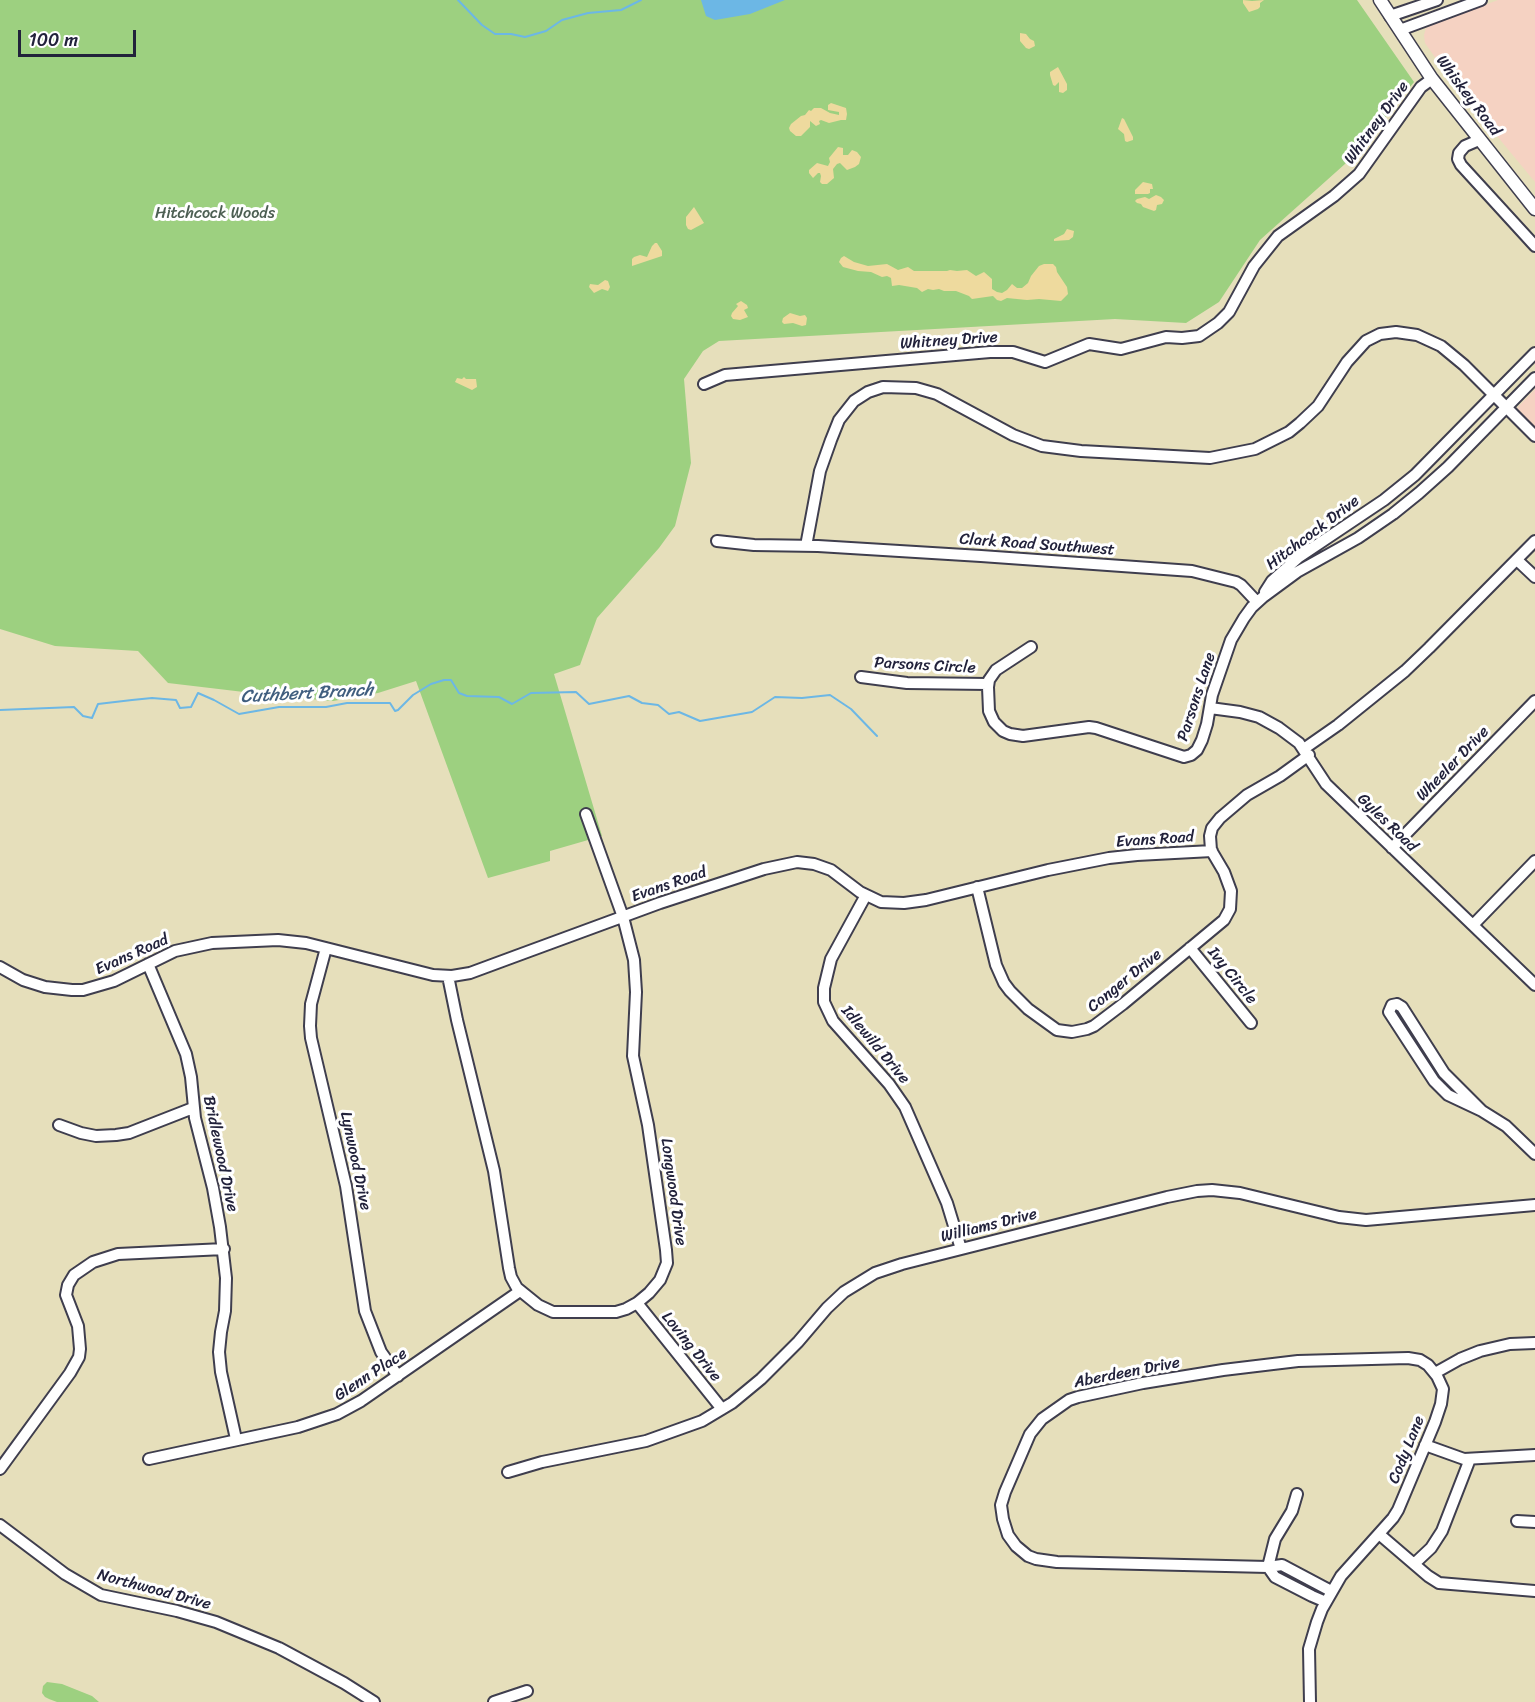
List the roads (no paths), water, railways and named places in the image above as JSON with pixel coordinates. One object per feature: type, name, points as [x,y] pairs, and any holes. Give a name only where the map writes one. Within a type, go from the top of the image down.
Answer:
[{"type":"main road","name":"Whiskey Road","points":[[1380,0],[1432,79],[1535,209]]},
{"type":"street","points":[[1390,16],[1437,0]]},
{"type":"street","points":[[1400,30],[1481,0]]},
{"type":"street","name":"Whitney Drive","points":[[704,384],[725,375],[990,352],[1013,352],[1045,362],[1089,344],[1121,349],[1166,337],[1198,336],[1218,323],[1229,312],[1254,266],[1278,236],[1334,196],[1359,174],[1422,87],[1432,79]]},
{"type":"street","points":[[1479,140],[1459,153],[1458,159],[1461,165],[1535,246]]},
{"type":"street","points":[[806,546],[820,471],[839,420],[849,406],[861,396],[883,387],[916,388],[937,394],[1013,435],[1042,446],[1081,451],[1195,458],[1224,456],[1255,449],[1289,432],[1318,406],[1355,351],[1366,341],[1388,333],[1417,335],[1434,341],[1464,366],[1535,436]]},
{"type":"street","name":"Hitchcock Drive","points":[[1260,600],[1272,581],[1290,564],[1384,500],[1415,475],[1535,353]]},
{"type":"street","name":"Hitchcock Drive","points":[[1260,600],[1297,572],[1358,538],[1393,514],[1448,467],[1535,378]]},
{"type":"street","name":"Clark Road Southwest","points":[[717,541],[1192,571],[1236,582],[1260,600]]},
{"type":"street","name":"Evans Road","points":[[1,969],[34,984],[57,989],[83,990],[104,985],[175,951],[219,943],[278,940],[306,943],[433,975],[448,976],[470,973],[660,903],[797,862],[814,864],[831,870],[866,895],[881,902],[904,903],[1109,858],[1212,851],[1210,836],[1212,828],[1220,818],[1247,795],[1280,776],[1405,671],[1535,541]]},
{"type":"street","points":[[1517,560],[1535,577]]},
{"type":"street","name":"Parsons Lane","points":[[988,684],[988,704],[992,717],[998,727],[1010,734],[1023,736],[1089,727],[1184,757],[1191,755],[1197,750],[1205,732],[1212,695],[1231,640],[1244,618],[1260,600]]},
{"type":"street","points":[[988,684],[996,670],[1031,647]]},
{"type":"street","name":"Parsons Circle","points":[[861,677],[907,683],[988,684]]},
{"type":"street","name":"Wheeler Drive","points":[[1392,848],[1535,701]]},
{"type":"street","name":"Gyles Road","points":[[1210,708],[1259,717],[1289,734],[1307,752],[1326,784],[1535,985]]},
{"type":"street","name":"Longwood Drive","points":[[586,814],[632,948],[636,973],[633,1056],[648,1125],[667,1263],[660,1280],[637,1304]]},
{"type":"street","name":"Conger Drive","points":[[977,887],[993,954],[1004,983],[1028,1009],[1057,1029],[1080,1031],[1094,1026],[1224,920],[1231,903],[1229,884],[1212,851]]},
{"type":"street","points":[[1473,925],[1535,861]]},
{"type":"street","name":"Idlewild Drive","points":[[866,895],[831,958],[824,988],[824,1002],[833,1021],[889,1084],[905,1107],[947,1203],[961,1249]]},
{"type":"street","name":"Lynwood Drive","points":[[326,948],[311,1004],[311,1038],[346,1186],[365,1311],[381,1352],[398,1376]]},
{"type":"street","name":"Ivy Circle","points":[[1190,948],[1251,1023]]},
{"type":"street","name":"Bridlewood Drive","points":[[148,964],[186,1054],[191,1077],[193,1108],[213,1188],[226,1262],[226,1294],[219,1357],[236,1439]]},
{"type":"street","points":[[448,976],[494,1171],[511,1277],[520,1291],[538,1305],[553,1312],[616,1312],[637,1304]]},
{"type":"street","points":[[1482,1111],[1444,1072],[1401,1007],[1397,1004],[1392,1005],[1389,1012],[1434,1082],[1455,1100],[1482,1111],[1506,1126],[1535,1154]]},
{"type":"street","points":[[59,1125],[96,1136],[116,1135],[129,1133],[193,1108]]},
{"type":"street","name":"Williams Drive","points":[[508,1472],[542,1462],[646,1441],[702,1421],[745,1393],[761,1379],[835,1300],[853,1285],[888,1268],[961,1249],[1167,1197],[1212,1190],[1252,1196],[1339,1217],[1366,1220],[1535,1205]]},
{"type":"street","points":[[0,1469],[70,1373],[79,1357],[78,1326],[66,1295],[68,1285],[74,1275],[93,1262],[118,1254],[224,1250]]},
{"type":"street","name":"Glenn Place","points":[[149,1459],[325,1420],[350,1408],[520,1291]]},
{"type":"street","name":"Loving Drive","points":[[637,1304],[722,1409]]},
{"type":"street","points":[[1435,1373],[1480,1351],[1510,1344],[1535,1343]]},
{"type":"street","name":"Aberdeen Drive","points":[[1268,1567],[1057,1562],[1036,1559],[1022,1551],[1008,1535],[1003,1519],[1002,1499],[1025,1443],[1036,1426],[1060,1404],[1078,1396],[1222,1370],[1298,1361],[1414,1359],[1425,1363],[1435,1373]]},
{"type":"street","name":"Cody Lane","points":[[1328,1597],[1348,1566],[1379,1534],[1398,1510],[1435,1422],[1443,1395],[1442,1384],[1435,1373]]},
{"type":"street","points":[[1425,1445],[1457,1457],[1470,1459],[1535,1455]]},
{"type":"street","points":[[1414,1564],[1431,1548],[1442,1531],[1470,1459]]},
{"type":"street","points":[[1297,1494],[1292,1511],[1275,1539],[1268,1567],[1275,1577],[1312,1596],[1328,1597],[1309,1649],[1310,1702]]},
{"type":"street","points":[[1517,1521],[1535,1522]]},
{"type":"street","name":"Northwood Drive","points":[[0,1525],[71,1578],[101,1595],[216,1622],[279,1648],[374,1702]]},
{"type":"street","points":[[1379,1534],[1433,1580],[1444,1585],[1535,1591]]},
{"type":"street","points":[[494,1702],[527,1691]]},
{"type":"water","points":[[701,0],[785,0],[750,14],[715,20],[706,16]]},
{"type":"waterway","points":[[458,0],[482,25],[495,34],[525,37],[546,31],[562,20],[588,13],[621,10],[641,0]]},
{"type":"waterway","name":"Cuthbert Branch","points":[[0,710],[74,707],[83,716],[92,718],[98,704],[152,698],[176,700],[180,708],[191,707],[198,693],[239,714],[279,707],[326,707],[347,703],[390,703],[395,711],[413,695],[431,684],[451,680],[459,693],[467,696],[499,697],[512,704],[531,693],[576,692],[589,704],[629,696],[642,703],[658,705],[669,714],[679,712],[700,721],[752,712],[775,697],[802,698],[830,695],[851,709],[877,736]]},
{"type":"park label","name":"Hitchcock Woods","points":[[215,214]]}]
